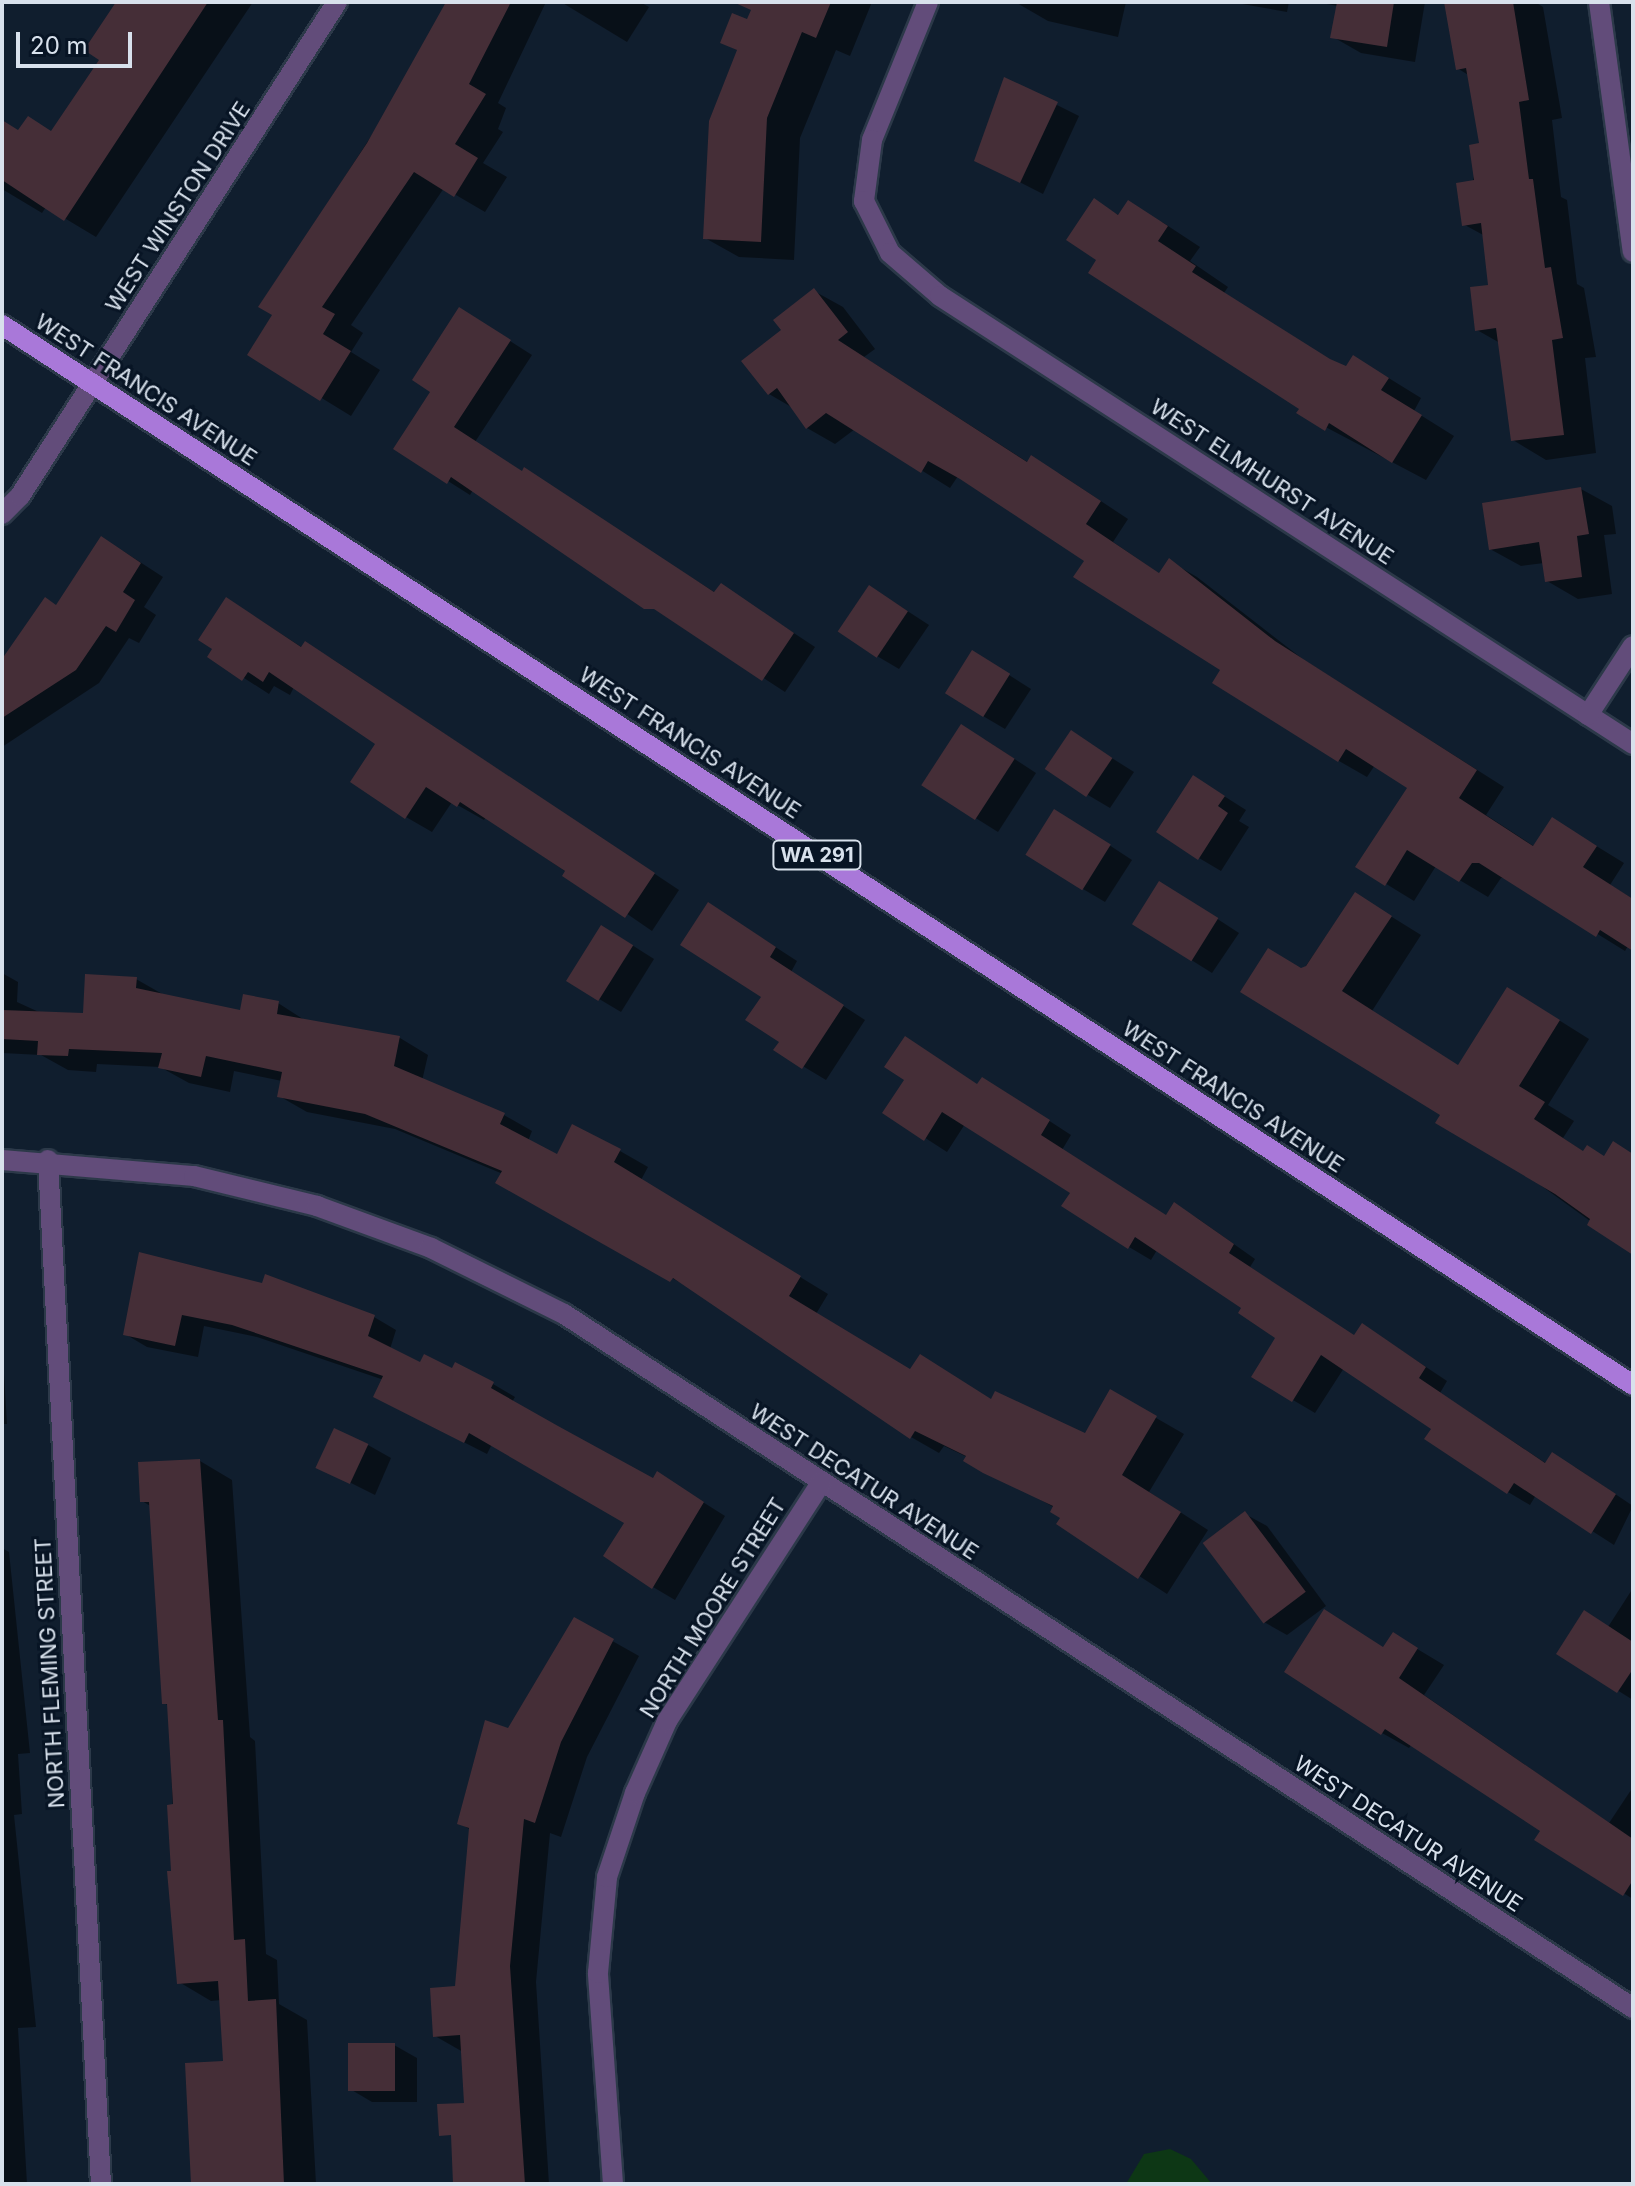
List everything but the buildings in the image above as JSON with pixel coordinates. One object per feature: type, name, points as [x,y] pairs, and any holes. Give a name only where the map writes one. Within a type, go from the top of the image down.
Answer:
[{"type":"main road","name":"WEST FRANCIS AVENUE","points":[[2,325],[1633,1385]]},
{"type":"street","name":"WEST WINSTON DRIVE","points":[[2,514],[20,496],[337,2]]},
{"type":"street","name":"WEST ELMHURST AVENUE","points":[[928,2],[872,140],[864,201],[890,253],[940,296],[1633,744]]},
{"type":"street","points":[[1599,2],[1633,252]]},
{"type":"street","points":[[1588,715],[1633,646]]},
{"type":"street","name":"WEST DECATUR AVENUE","points":[[2,1160],[48,1160],[194,1176],[317,1206],[431,1248],[564,1314],[1633,2008]]},
{"type":"street","name":"NORTH FLEMING STREET","points":[[48,1160],[101,2184]]},
{"type":"street","name":"NORTH MOORE STREET","points":[[613,2184],[598,1973],[607,1877],[635,1793],[667,1721],[821,1483]]},
{"type":"green space","points":[[1170,2149],[1191,2159],[1212,2184],[1126,2184],[1144,2154]]}]
